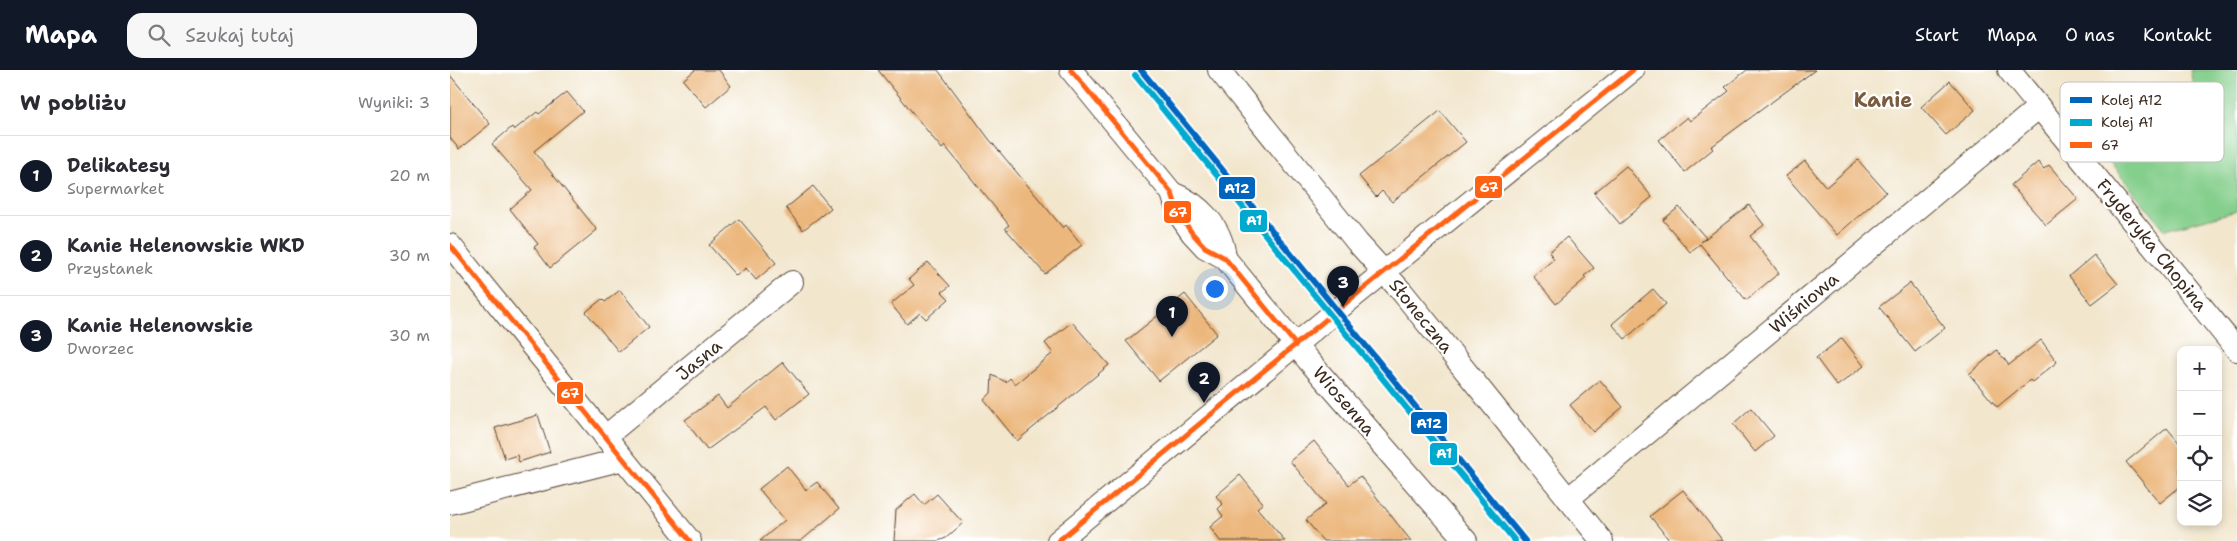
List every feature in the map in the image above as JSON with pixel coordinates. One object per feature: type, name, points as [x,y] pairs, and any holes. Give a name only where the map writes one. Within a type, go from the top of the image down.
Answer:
[{"type":"street","name":"Wiosenna","points":[[1071,70],[1172,193],[1190,201],[1205,215],[1221,237],[1225,258],[1296,345],[1464,540]]},
{"type":"street","name":"Słoneczna","points":[[1219,70],[1602,541]]},
{"type":"street","points":[[1058,541],[1633,70]]},
{"type":"street","name":"Fryderyka Chopina","points":[[2009,70],[2060,132]]},
{"type":"street","name":"Wiśniowa","points":[[1568,499],[2039,107]]},
{"type":"street","name":"Fryderyka Chopina","points":[[2085,162],[2233,339]]},
{"type":"street","points":[[450,244],[690,541]]},
{"type":"street","name":"Jasna","points":[[606,437],[792,282]]},
{"type":"street","points":[[450,503],[624,459]]},
{"type":"green space","points":[[2190,70],[2237,70],[2237,211],[2165,230],[2109,162],[2224,162],[2224,82],[2192,82]]},
{"type":"building","points":[[695,70],[719,70],[731,86],[706,107],[683,80]]},
{"type":"building","points":[[878,70],[938,70],[989,139],[1063,228],[1066,225],[1082,245],[1045,274],[1005,228],[1009,225],[945,146],[942,149]]},
{"type":"building","points":[[1747,70],[1815,70],[1711,147],[1713,149],[1685,172],[1659,140],[1687,117],[1690,121],[1729,91],[1725,87]]},
{"type":"building","points":[[450,75],[490,124],[459,149],[450,138]]},
{"type":"building","points":[[1950,81],[1975,110],[1946,135],[1921,107]]},
{"type":"building","points":[[567,92],[583,111],[534,151],[597,230],[550,268],[534,247],[538,244],[510,209],[532,190],[492,144],[512,127],[514,130],[537,112],[539,114]]},
{"type":"building","points":[[1440,111],[1466,142],[1392,202],[1382,191],[1376,197],[1359,176]]},
{"type":"building","points":[[1858,160],[1886,192],[1837,235],[1786,176],[1805,161],[1826,187]]},
{"type":"building","points":[[2038,162],[2044,169],[2049,165],[2078,199],[2046,225],[2011,185]]},
{"type":"building","points":[[1626,166],[1652,197],[1620,224],[1594,193]]},
{"type":"building","points":[[813,186],[831,208],[803,230],[786,208]]},
{"type":"building","points":[[1749,205],[1764,225],[1750,236],[1779,273],[1746,300],[1700,244],[1690,252],[1663,220],[1679,207],[1706,238],[1701,242]]},
{"type":"building","points":[[739,219],[776,263],[756,280],[746,268],[736,276],[709,245]]},
{"type":"building","points":[[1567,237],[1594,268],[1584,276],[1586,278],[1556,304],[1533,276],[1554,259],[1549,252]]},
{"type":"building","points":[[2094,255],[2118,284],[2092,304],[2069,276]]},
{"type":"building","points":[[928,262],[950,286],[942,292],[949,299],[926,319],[920,313],[907,324],[891,304],[914,285],[909,279]]},
{"type":"building","points":[[1910,283],[1945,328],[1915,352],[1879,307]]},
{"type":"building","points":[[1653,289],[1666,304],[1625,339],[1612,324]]},
{"type":"building","points":[[620,290],[649,327],[619,352],[586,312],[602,299],[605,302]]},
{"type":"building","points":[[1185,294],[1217,334],[1159,381],[1126,341]]},
{"type":"building","points":[[1072,322],[1109,365],[1017,441],[984,400],[991,393],[992,375],[1006,382],[1010,378],[1015,384],[1053,353],[1045,343]]},
{"type":"building","points":[[1842,338],[1864,366],[1837,386],[1816,358]]},
{"type":"building","points":[[2041,340],[2057,362],[2032,382],[2030,380],[1997,407],[1969,374],[1997,350],[2009,365]]},
{"type":"building","points":[[783,362],[809,394],[776,420],[766,407],[707,450],[685,420],[718,396],[727,408]]},
{"type":"building","points":[[1600,380],[1623,407],[1593,432],[1570,405]]},
{"type":"building","points":[[1751,408],[1774,436],[1755,452],[1733,424]]},
{"type":"building","points":[[538,415],[550,452],[519,462],[517,455],[505,459],[495,428]]},
{"type":"building","points":[[2167,428],[2177,440],[2177,489],[2160,503],[2126,462]]},
{"type":"building","points":[[1314,441],[1349,485],[1360,476],[1411,541],[1323,541],[1306,520],[1326,504],[1290,461]]},
{"type":"building","points":[[787,466],[806,490],[817,482],[839,509],[801,541],[760,541],[785,520],[759,489]]},
{"type":"building","points":[[1240,475],[1263,503],[1257,508],[1285,541],[1220,541],[1210,527],[1223,516],[1218,509],[1223,504],[1216,496]]},
{"type":"building","points":[[1683,490],[1723,541],[1670,541],[1650,516]]},
{"type":"building","points":[[915,494],[924,505],[937,494],[963,523],[946,538],[938,541],[894,541],[896,510]]},
{"type":"rail line","name":"A12","points":[[1141,70],[1525,541]]},
{"type":"rail line","name":"A1","points":[[1135,75],[1515,541]]},
{"type":"transit line","name":"67","points":[[1071,70],[1172,193],[1178,213],[1192,233],[1205,247],[1225,258],[1296,345]]},
{"type":"transit line","name":"67","points":[[1058,541],[1347,302],[1633,70]]},
{"type":"transit line","name":"67","points":[[450,245],[690,541]]},
{"type":"place","name":"Kanie Helenowskie","points":[[1343,307]]},
{"type":"place","name":"Delikatesy","points":[[1172,337]]},
{"type":"place","name":"Kanie Helenowskie WKD","points":[[1204,403]]},
{"type":"district","name":"Kanie","points":[[1883,100]]}]
